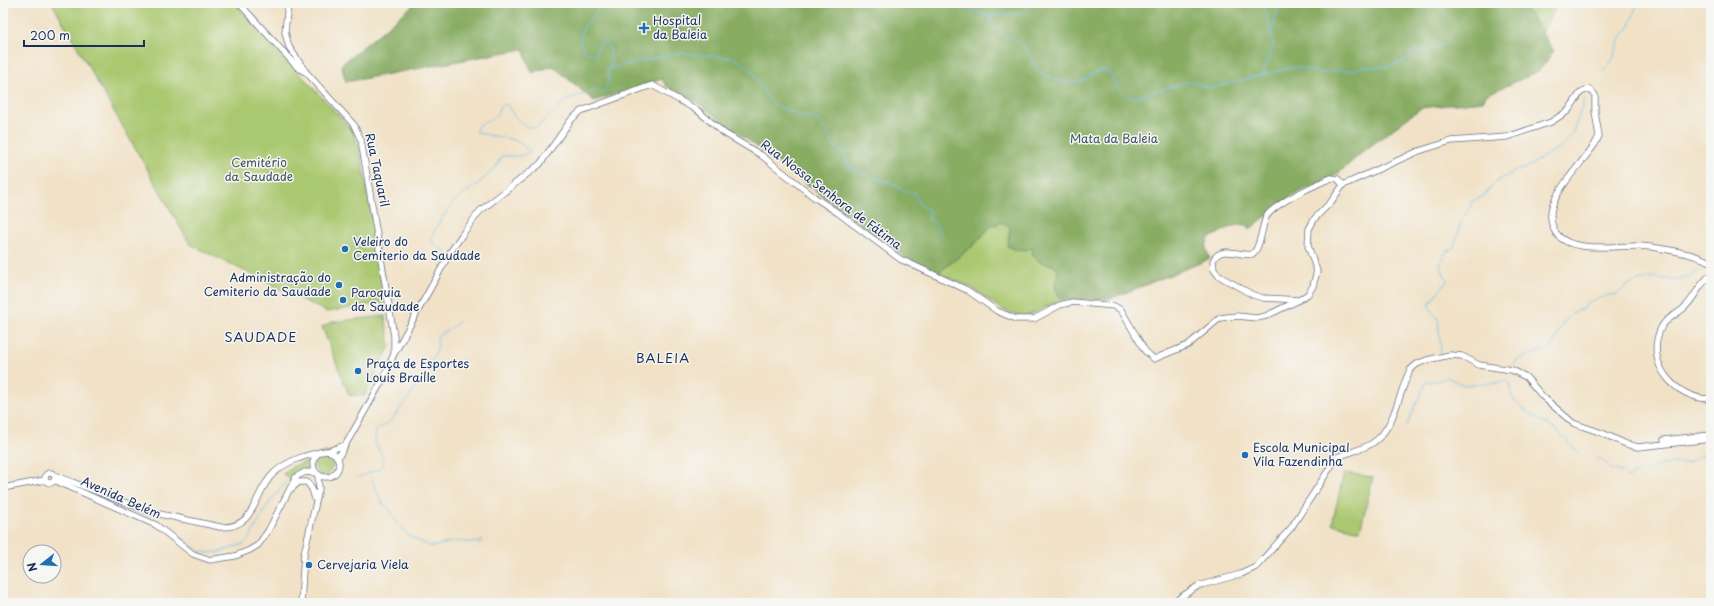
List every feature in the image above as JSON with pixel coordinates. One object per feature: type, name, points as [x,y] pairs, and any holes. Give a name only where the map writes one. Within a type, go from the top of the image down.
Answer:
[{"type":"street","points":[[239,3],[297,67],[306,72]]},
{"type":"street","name":"Rua Taquaril","points":[[288,3],[285,19],[286,41],[295,58],[302,64],[306,72],[354,125],[362,140],[389,300],[394,336],[394,354]]},
{"type":"street","name":"Rua Nossa Senhora de Fátima","points":[[405,336],[451,251],[480,211],[540,164],[563,130],[581,111],[652,85],[697,110],[724,133],[761,155],[814,197],[900,259],[967,290],[997,311],[1016,319],[1034,319],[1060,306],[1072,302],[1112,305],[1122,310],[1145,351],[1154,359],[1193,342],[1220,318],[1237,316],[1258,318],[1266,316],[1299,300],[1314,286],[1317,271],[1308,246],[1309,229],[1315,218],[1331,202],[1343,185]]},
{"type":"street","points":[[1299,300],[1264,298],[1253,295],[1219,276],[1214,270],[1213,261],[1218,255],[1232,251],[1250,255],[1253,253],[1267,217],[1294,196],[1331,178],[1338,179],[1343,185],[1419,152],[1451,141],[1507,137],[1551,122],[1568,111],[1581,92],[1589,89],[1595,96],[1595,112],[1599,136],[1595,144],[1565,184],[1553,204],[1550,218],[1555,232],[1566,242],[1584,247],[1639,246],[1667,249],[1711,263]]},
{"type":"street","points":[[1711,275],[1695,291],[1688,305],[1661,326],[1656,340],[1655,352],[1665,377],[1675,388],[1693,396],[1711,399]]},
{"type":"street","points":[[394,336],[400,338],[405,336]]},
{"type":"street","points":[[319,489],[338,471],[338,458],[405,336]]},
{"type":"street","points":[[1172,603],[1198,586],[1241,574],[1256,567],[1291,528],[1321,484],[1333,461],[1337,457],[1375,442],[1387,428],[1405,380],[1413,367],[1427,360],[1450,355],[1462,356],[1479,365],[1519,373],[1526,377],[1543,397],[1573,423],[1602,433],[1626,444],[1638,445],[1711,439]]},
{"type":"street","points":[[1638,445],[1711,434]]},
{"type":"street","points":[[301,603],[304,554],[319,489],[317,474],[313,464],[316,455],[320,452],[345,445]]},
{"type":"street","points":[[328,451],[338,458]]},
{"type":"street","name":"Avenida Belém","points":[[54,477],[150,512],[220,527],[231,527],[237,525],[248,516],[264,486],[274,473],[302,457],[320,452]]},
{"type":"street","name":"Avenida Belém","points":[[54,477],[156,525],[193,554],[210,560],[235,556],[258,545],[268,531],[298,474],[305,472],[317,474]]},
{"type":"street","points":[[3,488],[45,478],[48,473],[54,477],[50,483],[45,478]]},
{"type":"street","points":[[317,474],[329,478]]},
{"type":"street","points":[[287,494],[299,482],[307,482],[312,489],[316,502]]},
{"type":"green space","name":"Cemitério da Saudade","points":[[52,3],[234,3],[353,132],[360,150],[387,302],[327,312],[190,244]]},
{"type":"green space","name":"Mata da Baleia","points":[[416,3],[1521,3],[1554,51],[1539,71],[1486,95],[1483,101],[1421,108],[1364,151],[1335,176],[1293,195],[1250,229],[1247,225],[1230,227],[1208,239],[1206,249],[1210,259],[1110,299],[1061,300],[1055,287],[1058,272],[1056,266],[1040,262],[1033,256],[1032,248],[1020,251],[1007,246],[1010,229],[1009,226],[1002,222],[991,226],[975,244],[938,273],[915,265],[699,104],[666,86],[662,79],[594,101],[553,66],[532,73],[523,49],[346,82],[341,65]]},
{"type":"green space","points":[[1521,3],[1558,3],[1542,32]]},
{"type":"green space","points":[[1002,222],[1009,226],[1020,251],[1032,248],[1040,262],[1056,266],[1058,272],[1055,287],[1061,300],[1029,315],[1021,316],[1003,310],[970,287],[938,273],[975,244],[991,226]]},
{"type":"green space","name":"Praça de Esportes Louis Braille","points":[[385,316],[390,346],[364,396],[349,395],[322,327],[332,322]]},
{"type":"green space","points":[[324,452],[332,453],[337,459],[327,476],[319,474],[314,466],[317,456]]},
{"type":"green space","points":[[312,460],[311,465],[313,470],[304,470],[292,479],[283,474],[292,467]]},
{"type":"green space","points":[[1344,473],[1373,477],[1360,531],[1332,524]]},
{"type":"waterway","points":[[604,3],[584,26],[579,40],[586,52],[596,55],[599,44],[605,41],[608,44],[610,51],[610,68]]},
{"type":"waterway","points":[[955,3],[959,7],[989,16],[1021,13],[1036,3]]},
{"type":"waterway","points":[[1263,3],[1271,35]]},
{"type":"waterway","points":[[1263,73],[1274,44],[1271,36],[1280,3]]},
{"type":"waterway","points":[[1603,72],[1613,59],[1621,37],[1630,26],[1635,9],[1640,3]]},
{"type":"waterway","points":[[989,16],[996,30],[1003,35],[1015,39],[1023,46],[1037,69],[1050,78],[1067,82],[1081,81],[1099,71],[1108,71],[1121,91],[1133,98],[1188,82],[1207,87],[1215,87],[1293,67],[1324,73],[1336,70],[1351,71],[1362,67],[1385,67],[1403,62],[1414,52],[1433,49],[1445,44],[1451,39]]},
{"type":"waterway","points":[[447,252],[435,246],[431,238],[438,224],[454,201],[479,183],[495,168],[502,156],[521,156],[530,152],[519,142],[477,132],[476,129],[479,125],[496,116],[500,106],[506,104],[515,117],[527,127],[536,128],[566,100],[593,91],[605,91],[609,79],[607,73],[610,68],[678,53],[734,58],[750,69],[767,98],[779,107],[806,118],[814,117],[820,122],[837,150],[844,152],[851,170],[889,182],[907,192],[914,192],[920,205],[929,210],[929,219],[935,223],[942,236]]},
{"type":"waterway","points":[[1441,353],[1438,319],[1428,305],[1447,281],[1440,264],[1445,253],[1454,247],[1462,219],[1470,208],[1471,202],[1485,195],[1493,184],[1514,171],[1524,169],[1563,145],[1573,132],[1585,99]]},
{"type":"waterway","points":[[1513,364],[1519,359],[1552,347],[1564,321],[1572,313],[1584,308],[1588,302],[1608,295],[1617,295],[1626,286],[1638,281],[1656,277],[1663,279],[1676,279],[1690,276],[1699,271]]},
{"type":"waterway","points":[[359,477],[378,469],[383,465],[383,458],[375,442],[376,430],[390,422],[411,395],[434,357],[438,348],[437,337],[459,322]]},
{"type":"waterway","points":[[1407,425],[1426,382],[1441,380],[1446,377],[1464,385],[1496,383],[1507,380],[1514,400],[1521,407],[1559,432],[1578,452]]},
{"type":"waterway","points":[[1595,457],[1602,460],[1611,469],[1622,472],[1628,478],[1637,472],[1648,471],[1656,466],[1689,463],[1702,455],[1711,455]]},
{"type":"waterway","points":[[371,478],[382,503],[389,508],[396,522],[408,535],[432,547],[455,541],[480,543],[481,540],[483,540]]},
{"type":"waterway","points":[[159,524],[174,531],[198,550],[207,553],[219,552],[244,544],[249,539],[269,503],[287,481]]},
{"type":"waterway","points":[[87,491],[96,495]]},
{"type":"waterway","points":[[99,497],[109,501]]},
{"type":"place","name":"Hospital da Baleia","points":[[644,28]]},
{"type":"place","name":"Veleiro do Cemiterio da Saudade","points":[[345,249]]},
{"type":"place","name":"Administração do Cemiterio da Saudade","points":[[339,285]]},
{"type":"place","name":"Paroquia da Saudade","points":[[343,300]]},
{"type":"place","name":"Praça de Esportes Louis Braille","points":[[358,371]]},
{"type":"place","name":"Escola Municipal Vila Fazendinha","points":[[1245,455]]},
{"type":"place","name":"Cervejaria Viela","points":[[309,565]]},
{"type":"district","name":"SAUDADE","points":[[261,337]]},
{"type":"district","name":"BALEIA","points":[[663,358]]}]
